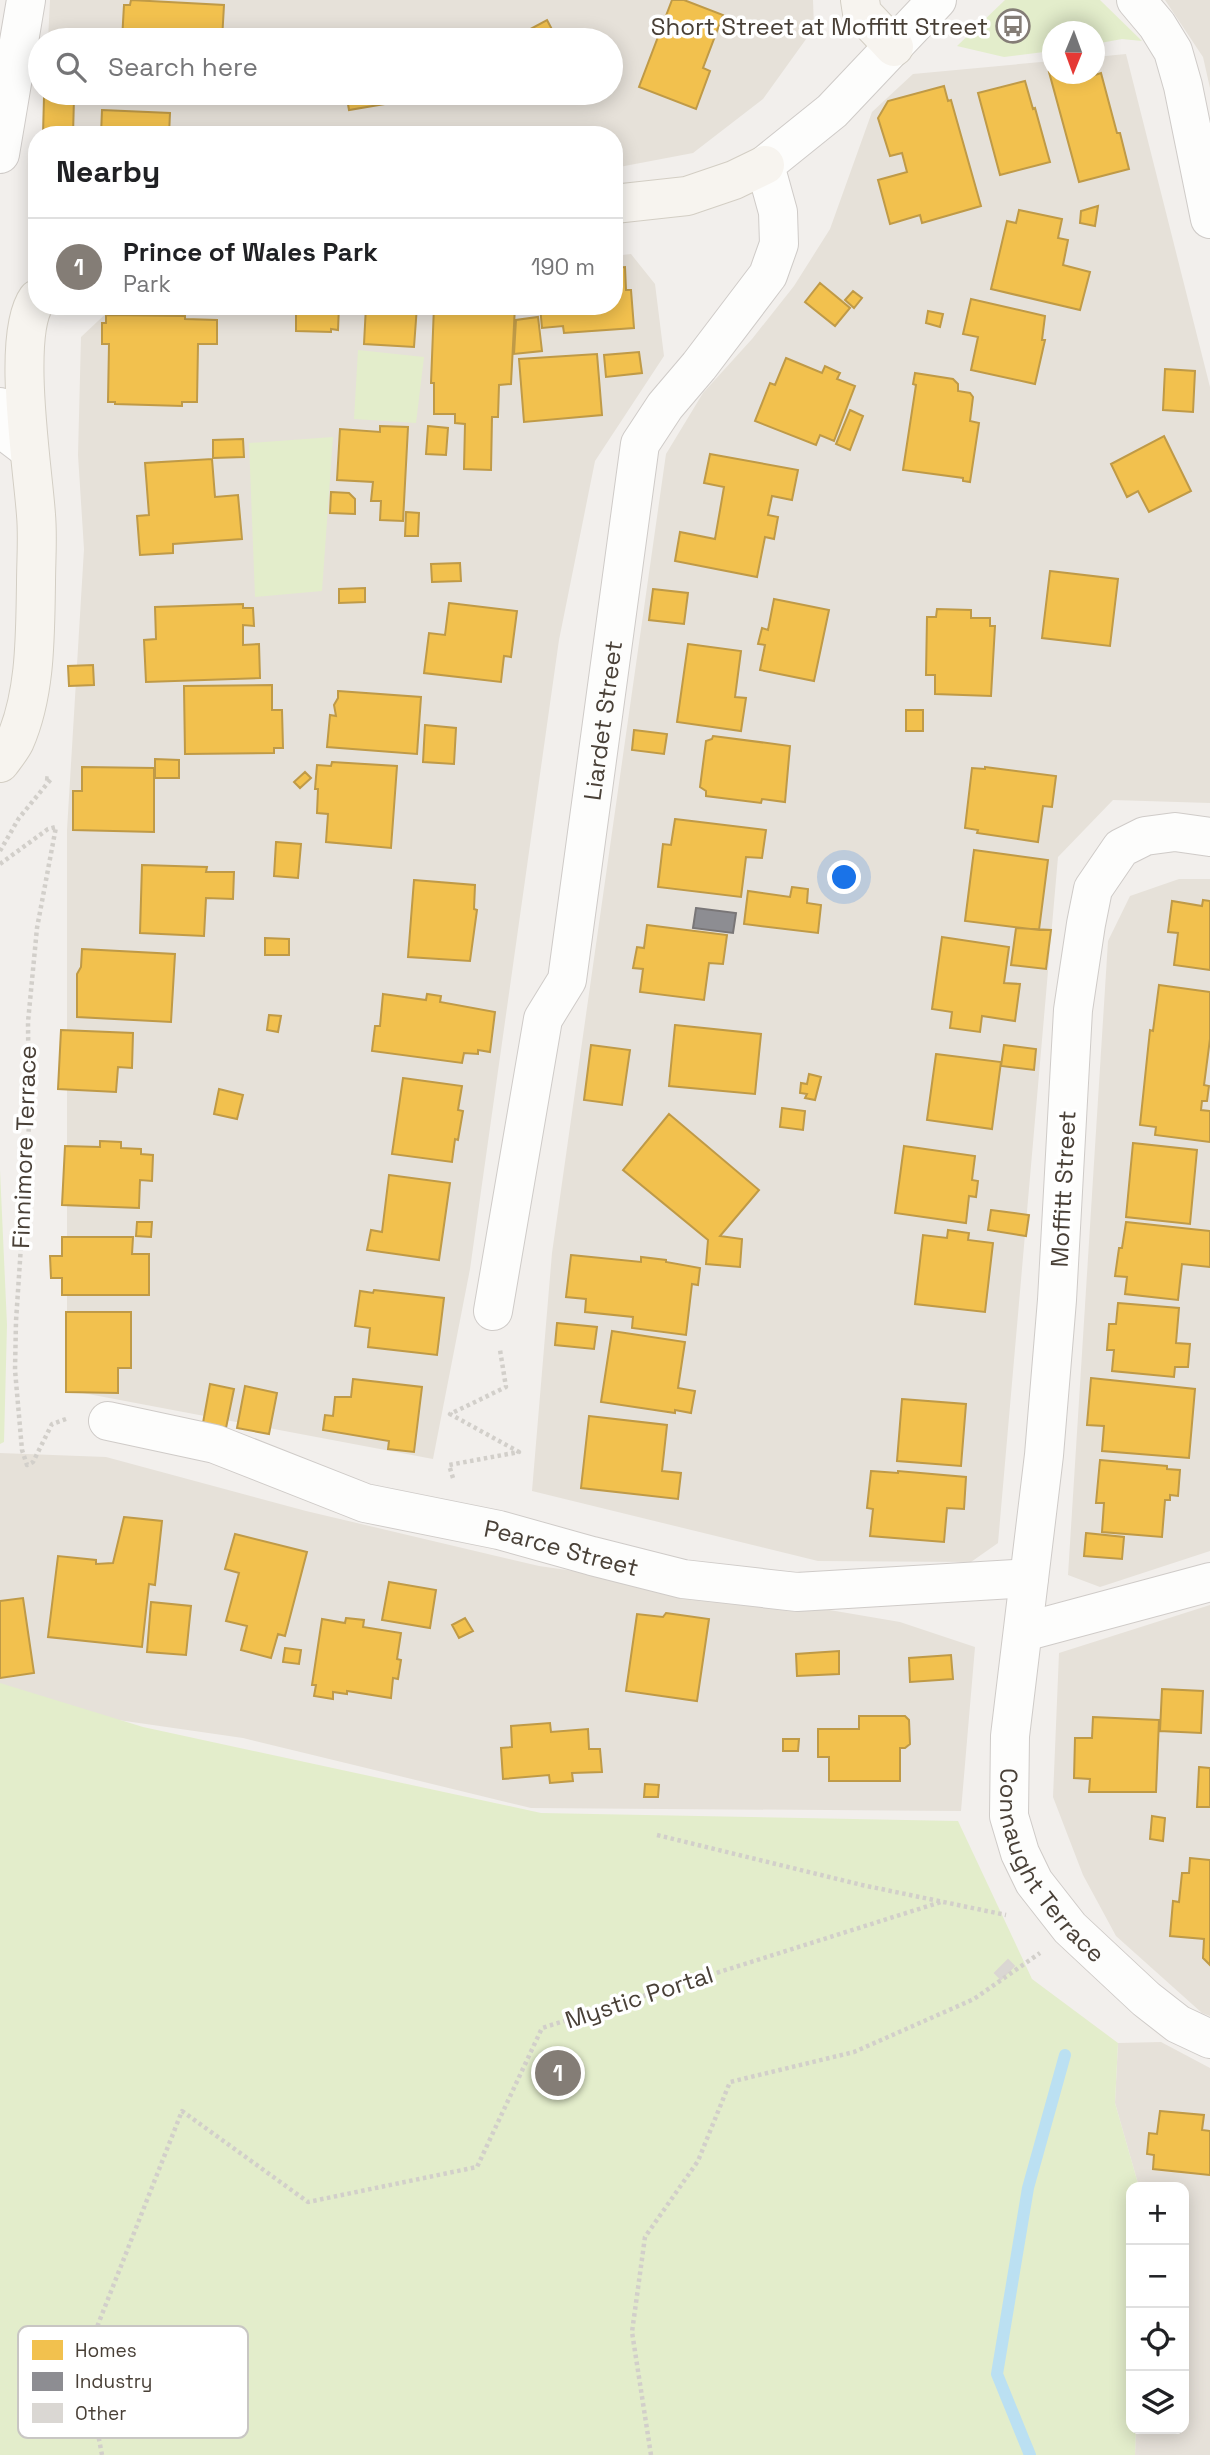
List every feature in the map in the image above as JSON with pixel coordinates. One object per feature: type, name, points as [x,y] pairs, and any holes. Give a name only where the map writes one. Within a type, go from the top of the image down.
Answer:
[{"type":"street","points":[[0,154],[26,0]]},
{"type":"street","points":[[860,0],[862,13],[894,47]]},
{"type":"street","points":[[623,203],[687,195],[734,180],[765,165],[832,111],[937,0]]},
{"type":"street","points":[[1136,0],[1157,24],[1173,51],[1183,86],[1210,219]]},
{"type":"street","name":"Liardet Street","points":[[494,1311],[543,1019],[567,980],[640,444],[665,406],[768,275],[779,244],[778,212],[765,165]]},
{"type":"street","points":[[16,770],[14,742],[29,694],[35,628],[36,515],[28,449],[26,329],[31,315]]},
{"type":"street","points":[[0,407],[6,432],[28,449]]},
{"type":"street","name":"Moffitt Street","points":[[1024,1632],[1044,1455],[1057,1300],[1073,1010],[1093,889],[1121,848],[1145,835],[1175,832],[1210,838]]},
{"type":"street","name":"Pearce Street","points":[[91,1419],[215,1444],[365,1503],[466,1523],[683,1579],[797,1592],[1029,1578]]},
{"type":"street","points":[[1024,1632],[1210,1582]]},
{"type":"street","name":"Connaught Terrace","points":[[1024,1632],[1010,1736],[1009,1816],[1020,1853],[1034,1882],[1061,1916],[1146,1999],[1178,2024],[1210,2039]]},
{"type":"path","points":[[0,851],[19,818],[51,779],[16,770]]},
{"type":"path","name":"Finnimore Terrace","points":[[0,864],[48,829],[56,827],[37,928],[28,1022],[29,1125],[15,1358],[22,1450],[27,1465],[33,1462],[52,1424],[91,1419]]},
{"type":"path","points":[[466,1523],[449,1465],[519,1452],[450,1414],[506,1387],[494,1311]]},
{"type":"path","points":[[651,2455],[632,2332],[645,2237],[698,2161],[730,2082],[854,2052],[974,1999],[1041,1952],[1061,1916],[1007,1916],[862,1885],[657,1835]]},
{"type":"path","name":"Mystic Portal","points":[[97,2326],[182,2111],[308,2202],[477,2167],[542,2028],[941,1902]]},
{"type":"shaded area","points":[[50,0],[813,0],[814,28],[763,99],[693,153],[623,166],[623,126],[45,126],[46,105],[623,105],[623,28],[49,28]]},
{"type":"shaded area","points":[[1165,0],[1210,0],[1210,88],[1203,57]]},
{"type":"shaded area","points":[[1126,54],[1210,387],[1210,803],[1113,800],[1058,857],[998,1543],[971,1562],[818,1561],[532,1491],[552,1253],[666,454],[703,393],[752,339],[794,286],[830,229],[872,112],[913,74],[1042,62],[1042,84],[1105,84],[1105,56]]},
{"type":"shaded area","points":[[631,254],[655,284],[664,356],[595,461],[559,640],[470,1269],[433,1459],[67,1390],[67,830],[84,549],[78,455],[81,337],[104,315],[623,315],[623,255]]},
{"type":"shaded area","points":[[1179,879],[1210,879],[1210,1551],[1100,1587],[1068,1575],[1108,941],[1130,896]]},
{"type":"shaded area","points":[[0,1453],[106,1457],[306,1511],[539,1566],[736,1594],[900,1622],[975,1647],[961,1811],[531,1808],[243,1738],[0,1703]]},
{"type":"shaded area","points":[[1210,1605],[1210,2016],[1202,2013],[1116,1936],[1083,1875],[1053,1797],[1059,1653]]},
{"type":"shaded area","points":[[1161,2042],[1210,2068],[1210,2455],[1135,2455],[1136,2434],[1189,2434],[1189,2182],[1138,2182],[1115,2103],[1118,2043]]},
{"type":"green space","points":[[1005,0],[1100,0],[1142,41],[1122,39],[1105,42],[1105,21],[1042,21],[1042,52],[1004,57],[957,46]]},
{"type":"green space","points":[[358,350],[424,357],[416,423],[354,419]]},
{"type":"green space","points":[[333,437],[322,591],[255,597],[249,443]]},
{"type":"green space","points":[[0,1170],[7,1325],[4,1442],[0,1444]]},
{"type":"green space","points":[[0,1683],[143,1727],[541,1813],[958,1821],[1032,1979],[1118,2043],[1115,2103],[1138,2182],[1126,2182],[1126,2434],[1136,2434],[1135,2455],[0,2455]]},
{"type":"building: Homes","points":[[131,0],[224,5],[223,28],[123,28],[124,5],[130,5]]},
{"type":"building: Homes","points":[[672,0],[684,0],[723,15],[703,68],[710,71],[696,109],[639,87]]},
{"type":"building: Homes","points":[[547,20],[551,28],[532,28]]},
{"type":"building: Homes","points":[[1025,81],[1050,162],[1000,175],[978,93]]},
{"type":"building: Homes","points":[[1052,84],[1104,84],[1117,133],[1120,133],[1129,169],[1079,182]]},
{"type":"building: Homes","points":[[944,86],[948,101],[951,100],[981,206],[922,223],[920,215],[890,224],[878,180],[907,172],[902,153],[890,156],[878,118],[888,101]]},
{"type":"building: Homes","points":[[44,105],[74,105],[73,126],[43,126]]},
{"type":"building: Homes","points":[[348,105],[379,105],[349,110]]},
{"type":"building: Homes","points":[[102,110],[170,113],[169,126],[101,126]]},
{"type":"building: Homes","points":[[1098,206],[1095,226],[1080,223],[1081,211]]},
{"type":"building: Homes","points":[[1019,210],[1062,219],[1058,238],[1068,240],[1063,265],[1090,272],[1080,310],[991,289],[1007,221],[1016,223]]},
{"type":"building: Homes","points":[[623,267],[626,290],[631,290],[634,328],[564,333],[563,326],[542,328],[541,315],[623,315]]},
{"type":"building: Homes","points":[[820,283],[850,308],[835,326],[805,302]]},
{"type":"building: Homes","points":[[853,291],[862,298],[854,308],[845,300]]},
{"type":"building: Homes","points":[[971,299],[1045,316],[1042,340],[1045,340],[1035,384],[971,370],[978,337],[963,334]]},
{"type":"building: Homes","points":[[928,311],[943,314],[940,327],[926,323]]},
{"type":"building: Homes","points":[[106,315],[185,316],[185,319],[217,320],[217,344],[198,344],[197,402],[182,402],[182,406],[108,402],[109,344],[102,344],[102,323],[106,323]]},
{"type":"building: Homes","points":[[296,315],[339,315],[338,330],[296,331]]},
{"type":"building: Homes","points":[[366,315],[416,315],[414,347],[364,344]]},
{"type":"building: Homes","points":[[434,315],[515,315],[511,384],[499,385],[498,417],[492,417],[491,470],[464,469],[465,424],[455,423],[455,414],[434,414],[434,383],[431,383]]},
{"type":"building: Homes","points":[[538,317],[542,351],[514,354],[516,320]]},
{"type":"building: Homes","points":[[639,352],[642,373],[606,377],[604,355]]},
{"type":"building: Homes","points":[[597,354],[602,415],[524,422],[519,359]]},
{"type":"building: Homes","points":[[786,358],[822,373],[825,366],[840,373],[837,379],[855,386],[834,441],[820,435],[816,445],[755,421],[770,383],[775,385]]},
{"type":"building: Homes","points":[[1165,369],[1195,371],[1193,412],[1163,410]]},
{"type":"building: Homes","points":[[915,373],[953,379],[958,384],[958,391],[970,393],[973,397],[970,421],[979,423],[970,482],[963,481],[963,478],[903,470],[916,385],[913,384]]},
{"type":"building: Homes","points":[[850,410],[863,416],[850,450],[836,444]]},
{"type":"building: Homes","points":[[380,426],[408,427],[403,521],[380,520],[381,501],[371,501],[373,482],[337,480],[340,429],[380,432]]},
{"type":"building: Homes","points":[[428,426],[448,428],[446,455],[426,454]]},
{"type":"building: Homes","points":[[1164,436],[1191,491],[1149,512],[1138,491],[1127,497],[1111,464]]},
{"type":"building: Homes","points":[[243,439],[244,457],[213,458],[213,440]]},
{"type":"building: Homes","points":[[710,454],[798,470],[792,500],[772,496],[768,515],[778,517],[774,539],[765,537],[757,577],[675,561],[680,532],[715,539],[724,487],[704,483]]},
{"type":"building: Homes","points":[[212,459],[215,497],[238,495],[242,539],[173,544],[173,553],[140,555],[137,516],[149,515],[145,463]]},
{"type":"building: Homes","points":[[331,492],[349,493],[355,499],[355,514],[330,513]]},
{"type":"building: Homes","points":[[406,512],[419,513],[418,536],[405,536]]},
{"type":"building: Homes","points":[[460,563],[461,581],[432,582],[431,564]]},
{"type":"building: Homes","points":[[1050,571],[1118,579],[1110,646],[1042,638]]},
{"type":"building: Homes","points":[[365,588],[365,602],[339,603],[339,589]]},
{"type":"building: Homes","points":[[653,589],[688,593],[684,624],[649,620]]},
{"type":"building: Homes","points":[[774,599],[829,610],[814,681],[760,670],[765,645],[758,644],[762,628],[768,630]]},
{"type":"building: Homes","points":[[449,603],[517,611],[511,657],[504,656],[501,682],[424,673],[429,633],[445,635]]},
{"type":"building: Homes","points":[[243,604],[243,608],[253,608],[254,626],[243,625],[243,645],[259,644],[260,678],[146,682],[144,640],[156,639],[155,607]]},
{"type":"building: Homes","points":[[937,609],[971,610],[971,618],[990,618],[990,626],[995,626],[991,696],[935,694],[935,675],[926,675],[927,617],[936,617]]},
{"type":"building: Homes","points":[[688,644],[741,651],[735,697],[746,698],[741,731],[677,722]]},
{"type":"building: Homes","points":[[93,665],[94,685],[69,686],[68,666]]},
{"type":"building: Homes","points":[[272,685],[272,710],[282,710],[283,748],[274,748],[274,753],[185,754],[184,686]]},
{"type":"building: Homes","points":[[338,691],[421,697],[417,754],[327,747],[330,715],[336,716],[334,705]]},
{"type":"building: Homes","points":[[906,710],[923,710],[923,731],[906,731]]},
{"type":"building: Homes","points":[[425,725],[456,728],[454,764],[423,762]]},
{"type":"building: Homes","points":[[634,730],[667,734],[664,754],[632,750]]},
{"type":"building: Homes","points":[[713,736],[790,746],[785,802],[762,799],[761,803],[706,796],[706,791],[700,787],[706,741]]},
{"type":"building: Homes","points":[[155,759],[179,760],[179,778],[155,778]]},
{"type":"building: Homes","points":[[332,762],[397,766],[391,848],[326,842],[328,814],[317,813],[318,789],[315,789],[317,765],[331,766]]},
{"type":"building: Homes","points":[[82,767],[154,768],[154,832],[73,830],[73,791],[82,791]]},
{"type":"building: Homes","points":[[985,767],[1056,776],[1052,807],[1043,806],[1038,842],[977,833],[978,830],[965,828],[972,768]]},
{"type":"building: Homes","points":[[305,772],[311,778],[300,788],[294,782]]},
{"type":"building: Homes","points":[[675,819],[766,830],[762,858],[746,857],[741,897],[658,887],[663,844],[671,845]]},
{"type":"building: Homes","points":[[276,842],[301,844],[298,878],[274,876]]},
{"type":"building: Homes","points":[[974,850],[1048,860],[1039,930],[965,921]]},
{"type":"building: Homes","points":[[142,865],[207,867],[206,872],[234,872],[233,899],[206,898],[204,936],[140,933]]},
{"type":"building: Homes","points":[[414,880],[475,885],[474,909],[477,910],[470,961],[408,957]]},
{"type":"building: Homes","points":[[792,887],[808,889],[807,903],[821,905],[818,933],[744,924],[748,891],[790,897]]},
{"type":"building: Homes","points":[[1203,900],[1210,901],[1210,970],[1174,965],[1178,933],[1168,932],[1172,901],[1202,906]]},
{"type":"building: Homes","points":[[647,925],[727,935],[723,964],[709,963],[704,1000],[640,992],[643,969],[633,968],[637,947],[644,948]]},
{"type":"building: Homes","points":[[1016,928],[1051,930],[1046,969],[1011,965]]},
{"type":"building: Homes","points":[[942,937],[1009,947],[1004,983],[1020,984],[1015,1021],[982,1016],[980,1032],[950,1028],[952,1012],[932,1009]]},
{"type":"building: Homes","points":[[265,938],[289,939],[289,955],[265,955]]},
{"type":"building: Homes","points":[[82,949],[175,954],[171,1022],[77,1017],[77,974],[81,967]]},
{"type":"building: Homes","points":[[1159,985],[1210,992],[1210,1039],[1204,1085],[1209,1086],[1207,1101],[1202,1101],[1201,1110],[1210,1111],[1210,1142],[1155,1135],[1156,1127],[1140,1125],[1150,1030],[1153,1031]]},
{"type":"building: Homes","points":[[383,994],[426,1000],[427,994],[441,996],[440,1002],[495,1012],[490,1052],[478,1050],[478,1054],[464,1053],[462,1063],[372,1051],[375,1026],[380,1026]]},
{"type":"building: Homes","points":[[269,1015],[281,1016],[278,1032],[267,1030]]},
{"type":"building: Homes","points":[[675,1025],[761,1034],[755,1094],[669,1086]]},
{"type":"building: Homes","points":[[61,1030],[133,1033],[132,1068],[118,1067],[116,1092],[58,1089]]},
{"type":"building: Homes","points":[[591,1045],[630,1050],[622,1105],[584,1100]]},
{"type":"building: Homes","points":[[1004,1045],[1036,1049],[1034,1070],[1001,1066]]},
{"type":"building: Homes","points":[[936,1054],[1001,1062],[992,1129],[927,1120]]},
{"type":"building: Homes","points":[[809,1074],[821,1077],[815,1100],[805,1098],[807,1094],[800,1093],[801,1083],[807,1084]]},
{"type":"building: Homes","points":[[403,1078],[462,1086],[458,1110],[463,1111],[452,1162],[392,1154]]},
{"type":"building: Homes","points":[[219,1089],[243,1095],[237,1119],[214,1114]]},
{"type":"building: Homes","points":[[782,1108],[805,1111],[803,1130],[780,1127]]},
{"type":"building: Homes","points":[[669,1114],[759,1190],[720,1236],[742,1239],[740,1267],[706,1264],[708,1240],[623,1170]]},
{"type":"building: Homes","points":[[100,1141],[121,1142],[121,1148],[141,1149],[141,1154],[153,1155],[152,1181],[140,1180],[139,1208],[62,1205],[65,1146],[100,1147]]},
{"type":"building: Homes","points":[[1133,1143],[1197,1150],[1190,1224],[1126,1217]]},
{"type":"building: Homes","points":[[904,1146],[975,1156],[972,1180],[978,1181],[976,1197],[969,1196],[966,1223],[895,1213]]},
{"type":"building: Homes","points":[[389,1175],[450,1183],[439,1260],[367,1250],[371,1230],[382,1232]]},
{"type":"building: Homes","points":[[991,1210],[1029,1215],[1026,1236],[988,1230]]},
{"type":"building: Homes","points":[[137,1222],[152,1222],[151,1237],[136,1236]]},
{"type":"building: Homes","points":[[1126,1222],[1210,1231],[1210,1267],[1182,1264],[1178,1300],[1125,1294],[1127,1277],[1115,1276]]},
{"type":"building: Homes","points":[[948,1230],[969,1233],[968,1240],[993,1243],[985,1312],[915,1304],[923,1235],[947,1238]]},
{"type":"building: Homes","points":[[62,1237],[133,1237],[132,1254],[149,1254],[149,1295],[62,1295],[62,1278],[51,1278],[50,1256],[62,1256]]},
{"type":"building: Homes","points":[[571,1255],[641,1262],[641,1257],[700,1268],[698,1285],[692,1284],[686,1335],[632,1328],[633,1317],[585,1312],[586,1299],[566,1297]]},
{"type":"building: Homes","points":[[374,1290],[444,1298],[437,1355],[368,1347],[370,1328],[355,1326],[360,1291],[373,1293]]},
{"type":"building: Homes","points":[[1118,1303],[1179,1308],[1176,1343],[1190,1344],[1188,1367],[1175,1367],[1174,1377],[1112,1371],[1114,1350],[1107,1350],[1109,1324],[1116,1324]]},
{"type":"building: Homes","points":[[66,1312],[131,1312],[131,1368],[118,1368],[118,1393],[66,1392]]},
{"type":"building: Homes","points":[[557,1323],[597,1327],[594,1349],[555,1345]]},
{"type":"building: Homes","points":[[612,1331],[685,1342],[678,1388],[695,1391],[691,1413],[601,1402]]},
{"type":"building: Homes","points":[[1091,1378],[1195,1389],[1189,1458],[1102,1451],[1104,1426],[1087,1425]]},
{"type":"building: Homes","points":[[353,1379],[422,1387],[414,1452],[388,1449],[389,1441],[323,1430],[325,1415],[333,1416],[335,1397],[351,1397]]},
{"type":"building: Homes","points":[[210,1384],[234,1389],[226,1428],[203,1423]]},
{"type":"building: Homes","points":[[245,1386],[277,1393],[269,1434],[237,1428]]},
{"type":"building: Homes","points":[[902,1399],[966,1404],[961,1466],[897,1461]]},
{"type":"building: Homes","points":[[589,1416],[667,1425],[662,1471],[681,1473],[678,1499],[581,1488]]},
{"type":"building: Homes","points":[[1100,1460],[1167,1466],[1167,1469],[1180,1470],[1178,1496],[1170,1495],[1170,1500],[1165,1500],[1162,1537],[1102,1532],[1104,1503],[1096,1503]]},
{"type":"building: Homes","points":[[871,1471],[966,1477],[964,1509],[947,1508],[944,1542],[870,1536],[873,1509],[867,1508]]},
{"type":"building: Homes","points":[[124,1517],[162,1521],[155,1585],[149,1584],[142,1647],[48,1637],[58,1556],[96,1560],[96,1564],[113,1563]]},
{"type":"building: Homes","points":[[1086,1533],[1124,1537],[1122,1559],[1084,1556]]},
{"type":"building: Homes","points":[[235,1534],[307,1552],[285,1636],[278,1634],[271,1658],[241,1650],[247,1626],[226,1621],[239,1573],[225,1569]]},
{"type":"building: Homes","points":[[389,1582],[436,1590],[430,1628],[382,1620]]},
{"type":"building: Homes","points":[[23,1598],[34,1673],[0,1678],[0,1601]]},
{"type":"building: Homes","points":[[151,1602],[191,1606],[186,1655],[147,1652]]},
{"type":"building: Homes","points":[[666,1613],[709,1619],[697,1701],[626,1691],[637,1614],[663,1617]]},
{"type":"building: Homes","points":[[346,1618],[364,1620],[363,1627],[401,1633],[397,1659],[401,1660],[398,1679],[393,1678],[391,1698],[347,1691],[347,1694],[333,1692],[333,1699],[314,1696],[316,1685],[312,1685],[322,1619],[345,1623]]},
{"type":"building: Homes","points":[[465,1618],[473,1631],[459,1638],[452,1625]]},
{"type":"building: Homes","points":[[285,1648],[301,1650],[299,1664],[283,1662]]},
{"type":"building: Homes","points":[[839,1651],[839,1674],[797,1676],[796,1654]]},
{"type":"building: Homes","points":[[951,1655],[953,1679],[910,1682],[909,1658]]},
{"type":"building: Homes","points":[[1162,1689],[1203,1691],[1201,1733],[1160,1731]]},
{"type":"building: Homes","points":[[859,1716],[905,1716],[909,1720],[910,1744],[900,1748],[900,1781],[829,1781],[829,1757],[818,1757],[818,1729],[859,1729]]},
{"type":"building: Homes","points":[[1093,1717],[1159,1720],[1156,1792],[1089,1792],[1090,1779],[1074,1778],[1075,1738],[1092,1738]]},
{"type":"building: Homes","points":[[550,1723],[551,1732],[588,1729],[589,1749],[600,1749],[602,1772],[572,1773],[573,1781],[550,1783],[549,1775],[503,1779],[501,1748],[512,1747],[511,1726]]},
{"type":"building: Homes","points":[[783,1739],[799,1739],[798,1751],[783,1751]]},
{"type":"building: Homes","points":[[1199,1767],[1210,1768],[1210,1807],[1197,1807]]},
{"type":"building: Homes","points":[[645,1784],[659,1785],[658,1797],[644,1797]]},
{"type":"building: Homes","points":[[1152,1816],[1165,1818],[1163,1841],[1150,1839]]},
{"type":"building: Homes","points":[[1190,1858],[1210,1860],[1210,1965],[1203,1958],[1204,1939],[1170,1936],[1173,1901],[1179,1902],[1182,1873],[1189,1873]]},
{"type":"building: Homes","points":[[1160,2111],[1204,2115],[1202,2130],[1210,2131],[1210,2175],[1153,2169],[1154,2155],[1147,2154],[1149,2133],[1157,2134]]},
{"type":"building: Industry","points":[[696,908],[736,913],[733,933],[693,928]]},
{"type":"building: Other","points":[[1008,1960],[1014,1966],[1001,1979],[995,1973]]},
{"type":"waterway","points":[[1030,2455],[997,2374],[1028,2188],[1065,2055]]},
{"type":"place","name":"Short Street at Moffitt Street","points":[[1013,26]]},
{"type":"place","name":"Prince of Wales Park","points":[[558,2073]]}]
